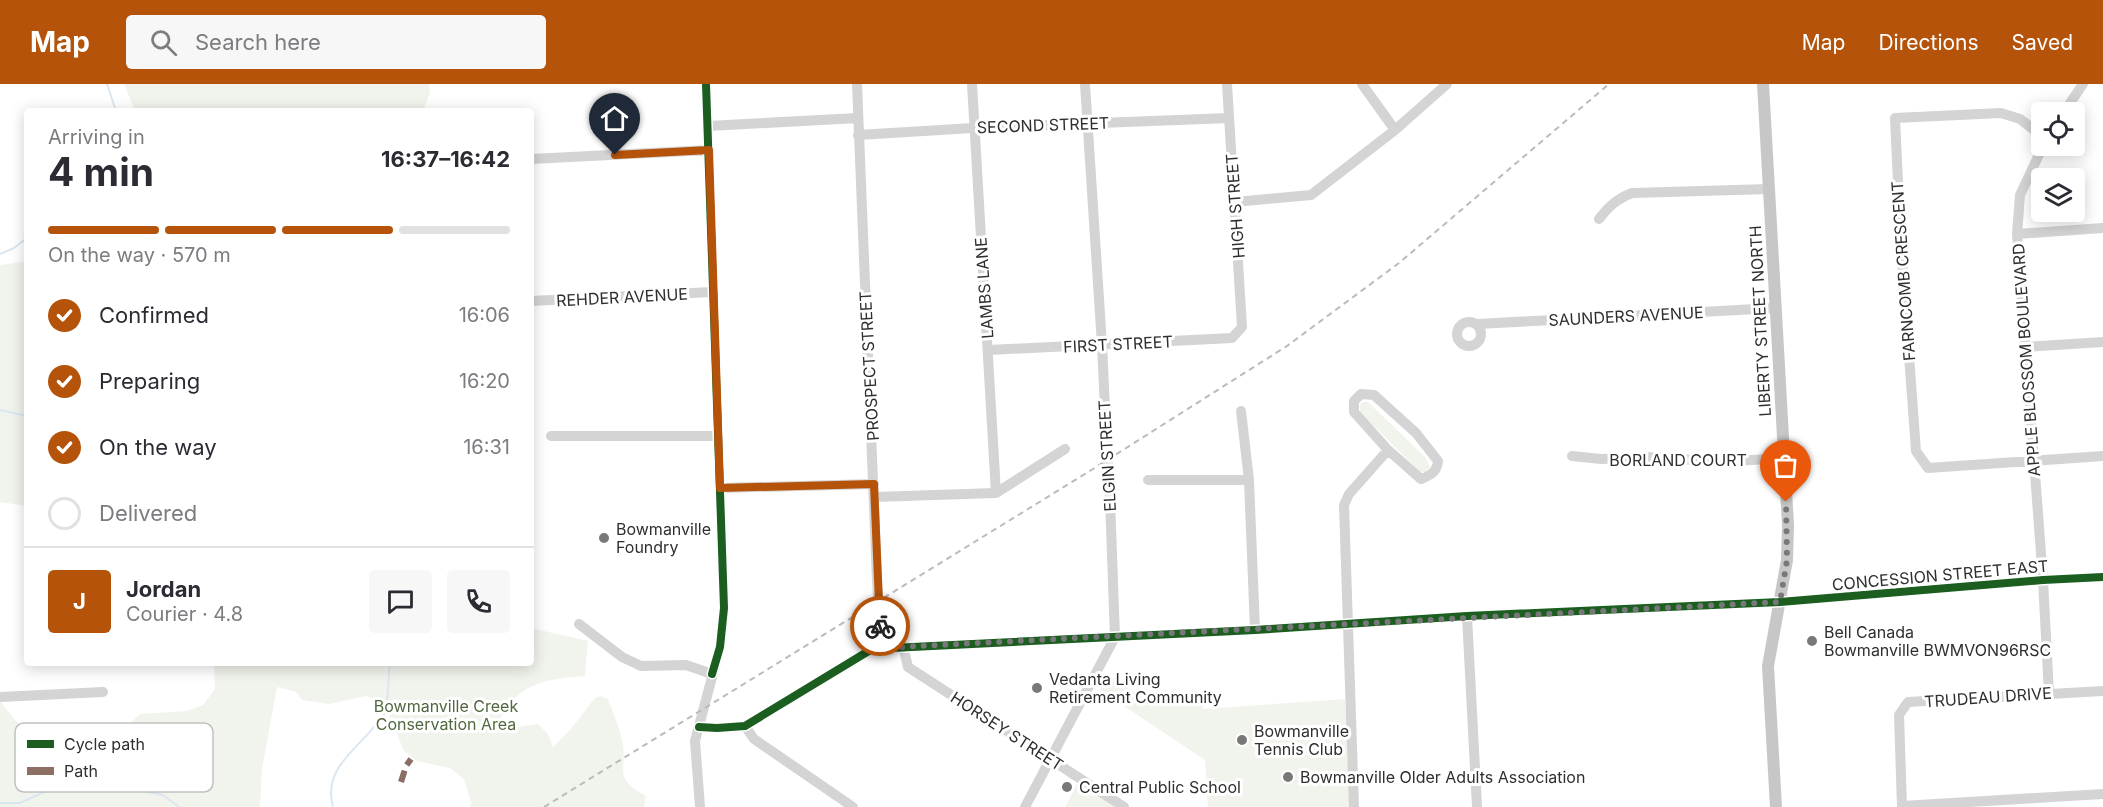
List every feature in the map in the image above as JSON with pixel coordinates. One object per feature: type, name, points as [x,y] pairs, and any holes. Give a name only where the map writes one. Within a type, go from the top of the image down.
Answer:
[{"type":"main road","name":"LIBERTY STREET NORTH","points":[[1763,84],[1788,525],[1787,560],[1768,666],[1776,807]]},
{"type":"street","points":[[700,807],[695,741],[720,647],[724,608],[706,84]]},
{"type":"street","name":"PROSPECT STREET","points":[[857,84],[881,648]]},
{"type":"street","name":"LAMBS LANE","points":[[972,84],[996,493]]},
{"type":"street","name":"ELGIN STREET","points":[[1085,84],[1102,345],[1115,637]]},
{"type":"street","name":"HIGH STREET","points":[[1227,84],[1242,327]]},
{"type":"street","points":[[1362,84],[1395,130]]},
{"type":"street","points":[[1235,202],[1311,195],[1395,130],[1447,84]]},
{"type":"street","points":[[2071,102],[2083,84]]},
{"type":"street","name":"FARNCOMB CRESCENT","points":[[2031,128],[2020,119],[2001,113],[1895,118],[1901,246],[1916,451],[1928,468],[2033,461]]},
{"type":"street","points":[[708,126],[858,118]]},
{"type":"street","name":"SECOND STREET","points":[[858,135],[1228,118]]},
{"type":"street","points":[[534,159],[709,150]]},
{"type":"street","name":"APPLE BLOSSOM BOULEVARD","points":[[2038,156],[2020,195],[2016,234],[2043,580],[2049,694]]},
{"type":"street","points":[[1599,219],[1618,198],[1632,193],[1770,189]]},
{"type":"street","points":[[2016,234],[2103,228]]},
{"type":"street","name":"REHDER AVENUE","points":[[534,301],[712,292]]},
{"type":"street","name":"SAUNDERS AVENUE","points":[[1477,324],[1775,308]]},
{"type":"street","name":"FIRST STREET","points":[[989,350],[1232,338],[1242,327]]},
{"type":"street","points":[[2025,347],[2103,342]]},
{"type":"street","points":[[1361,394],[1374,395],[1416,433],[1438,461],[1437,468],[1431,475],[1421,478],[1388,450],[1354,412],[1354,401],[1361,394]]},
{"type":"street","points":[[1241,411],[1249,480],[1255,630]]},
{"type":"street","points":[[551,436],[718,436]]},
{"type":"street","points":[[874,497],[996,493],[1065,449]]},
{"type":"street","points":[[1354,807],[1344,505],[1349,494],[1388,450]]},
{"type":"street","name":"BORLAND COURT","points":[[1572,456],[1601,459],[1656,457],[1718,462],[1784,458]]},
{"type":"street","points":[[2033,461],[2103,456]]},
{"type":"street","points":[[1148,480],[1249,480]]},
{"type":"street","points":[[720,488],[874,484]]},
{"type":"street","name":"CONCESSION STREET EAST","points":[[745,726],[872,649],[881,648],[1255,630],[1467,616],[1780,602],[2103,577]]},
{"type":"street","points":[[1467,616],[1477,807]]},
{"type":"street","points":[[579,624],[622,657],[641,666],[686,665],[712,674]]},
{"type":"street","points":[[1025,807],[1115,637]]},
{"type":"street","name":"HORSEY STREET","points":[[903,646],[908,667],[1124,807]]},
{"type":"street","name":"TRUDEAU DRIVE","points":[[1902,806],[1899,715],[1908,702],[2103,691]]},
{"type":"street","points":[[0,697],[103,692]]},
{"type":"street","points":[[699,727],[745,726],[754,739],[853,807]]},
{"type":"street","points":[[1902,806],[2103,794]]},
{"type":"green space","points":[[124,84],[429,84],[430,93],[424,108],[134,108]]},
{"type":"green space","points":[[24,262],[24,506],[0,502],[0,265]]},
{"type":"green space","points":[[1362,402],[1368,402],[1425,457],[1430,467],[1425,472],[1420,472],[1360,412]]},
{"type":"green space","name":"Bowmanville Creek Conservation Area","points":[[534,629],[588,641],[585,676],[547,681],[525,690],[516,697],[500,719],[509,728],[538,724],[548,734],[553,747],[570,730],[595,698],[600,696],[608,699],[622,740],[624,777],[628,783],[646,796],[644,807],[470,807],[471,803],[464,779],[450,768],[417,761],[404,751],[384,703],[366,696],[329,704],[302,700],[296,692],[277,687],[262,769],[260,807],[0,807],[0,701],[19,723],[15,723],[15,792],[213,792],[213,723],[130,723],[140,714],[187,711],[203,705],[215,689],[214,666],[534,666]]},
{"type":"green space","points":[[1108,675],[1151,703],[1202,699],[1203,709],[1345,699],[1350,807],[1208,807],[1205,760],[1100,690]]},
{"type":"green space","points":[[1078,782],[1115,806],[1065,807]]},
{"type":"waterway","points":[[107,84],[115,108]]},
{"type":"waterway","points":[[0,254],[24,240]]},
{"type":"waterway","points":[[0,410],[24,415]]},
{"type":"waterway","points":[[333,807],[331,792],[333,779],[339,767],[384,714],[390,666]]},
{"type":"waterway","points":[[0,803],[20,803],[44,792]]},
{"type":"waterway","points":[[148,792],[163,795],[179,807]]},
{"type":"railway","points":[[544,807],[1093,469],[1287,346],[1399,263],[1609,84]]},
{"type":"marked path","points":[[401,782],[411,759]]},
{"type":"cycle path","points":[[706,84],[724,608],[720,647],[712,674]]},
{"type":"cycle path","points":[[699,727],[745,726],[872,649],[1255,630],[1467,616],[1780,602],[2103,577]]},
{"type":"way so far","points":[[880,626],[881,648],[1161,635],[1490,615],[1780,602],[1787,560],[1786,502]]},
{"type":"place","name":"Bowmanville Foundry","points":[[604,538]]},
{"type":"place","name":"Bell Canada Bowmanville BWMVON96RSC","points":[[1812,641]]},
{"type":"place","name":"Vedanta Living Retirement Community","points":[[1037,688]]},
{"type":"place","name":"Bowmanville Tennis Club","points":[[1242,740]]},
{"type":"place","name":"Bowmanville Older Adults Association","points":[[1288,777]]},
{"type":"place","name":"Central Public School","points":[[1067,787]]},
{"type":"route","points":[[615,155],[709,150],[720,488],[874,484],[880,626]]}]
